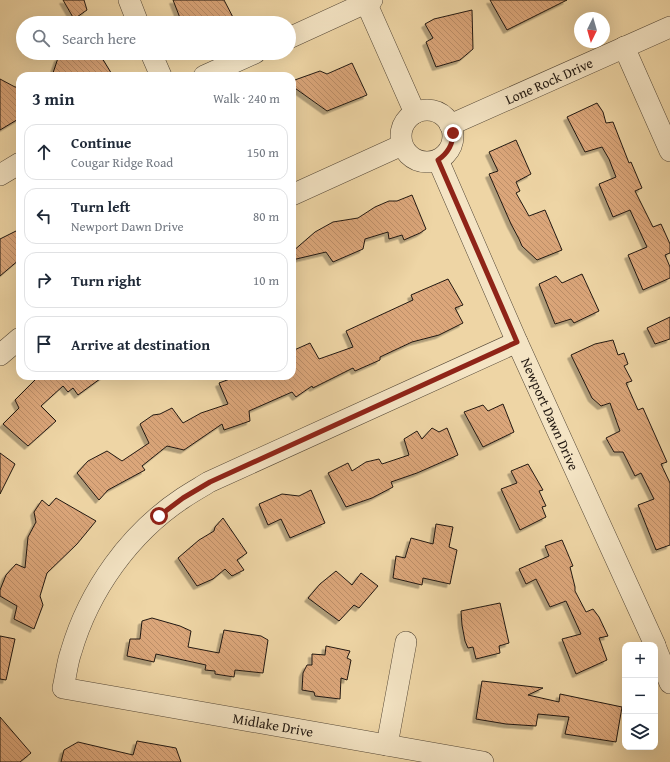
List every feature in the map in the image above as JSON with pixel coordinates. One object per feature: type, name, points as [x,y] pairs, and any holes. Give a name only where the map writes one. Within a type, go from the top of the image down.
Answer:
[{"type":"street","points":[[128,0],[135,16]]},
{"type":"street","points":[[296,35],[368,1],[415,113]]},
{"type":"street","name":"Lone Rock Drive","points":[[450,125],[670,26]]},
{"type":"street","points":[[624,47],[670,151]]},
{"type":"street","points":[[154,60],[159,72]]},
{"type":"street","points":[[213,72],[239,60]]},
{"type":"street","points":[[424,110],[437,112],[443,115],[450,125],[453,133],[451,146],[448,151],[438,160],[431,162],[417,160],[411,157],[402,146],[400,139],[402,125],[411,115],[415,113],[424,110]]},
{"type":"street","points":[[296,193],[402,146]]},
{"type":"street","name":"Newport Dawn Drive","points":[[438,160],[517,342],[654,642]]},
{"type":"street","points":[[0,175],[16,165]]},
{"type":"street","points":[[0,355],[16,341]]},
{"type":"street","name":"Midlake Drive","points":[[483,762],[63,688],[70,653],[90,604],[104,580],[120,558],[138,536],[159,516],[183,498],[210,482],[517,342]]},
{"type":"street","points":[[387,745],[406,642]]},
{"type":"street","name":"Newport Dawn Drive","points":[[658,653],[670,683]]},
{"type":"building","points":[[63,0],[84,0],[87,10],[78,16],[72,16]]},
{"type":"building","points":[[173,0],[224,0],[232,16],[179,16]]},
{"type":"building","points":[[490,0],[567,0],[507,30]]},
{"type":"building","points":[[472,10],[473,49],[460,60],[436,67],[426,42],[433,38],[425,24],[434,19]]},
{"type":"building","points":[[57,60],[103,60],[111,72],[53,72]]},
{"type":"building","points":[[352,63],[367,95],[327,111],[296,89],[296,80],[320,71],[327,74]]},
{"type":"building","points":[[0,79],[16,87],[16,120],[0,130]]},
{"type":"building","points":[[597,103],[603,112],[606,123],[613,122],[629,163],[631,162],[642,188],[635,191],[653,227],[661,224],[670,244],[670,253],[665,255],[670,267],[670,278],[643,290],[628,255],[647,247],[630,210],[613,217],[599,184],[616,177],[609,159],[602,147],[585,152],[567,117]]},
{"type":"building","points":[[516,140],[531,174],[516,182],[520,191],[516,193],[529,216],[545,210],[562,250],[537,260],[522,246],[489,174],[498,171],[489,152]]},
{"type":"building","points":[[412,195],[426,229],[404,240],[402,235],[389,239],[388,232],[365,239],[363,249],[333,262],[326,252],[296,259],[296,249],[315,232],[333,222],[358,218],[375,207],[389,201],[397,201]]},
{"type":"building","points":[[16,231],[16,262],[0,276],[0,239]]},
{"type":"building","points":[[582,274],[599,311],[574,323],[571,319],[555,324],[539,284],[556,276],[562,283]]},
{"type":"building","points":[[448,279],[463,305],[455,308],[463,323],[439,335],[412,342],[380,357],[380,360],[355,371],[353,368],[313,388],[312,386],[296,397],[292,392],[249,411],[250,421],[224,430],[222,424],[184,450],[167,446],[142,466],[145,470],[108,490],[99,500],[77,473],[88,461],[107,451],[122,461],[149,443],[140,424],[153,415],[160,414],[172,408],[183,423],[201,413],[228,404],[219,383],[227,380],[296,380],[296,349],[310,343],[319,359],[353,347],[346,331],[413,300],[411,295]]},
{"type":"building","points":[[670,317],[670,339],[655,344],[647,328]]},
{"type":"building","points":[[613,340],[618,355],[624,353],[628,364],[624,366],[632,381],[626,383],[638,410],[643,408],[667,462],[661,464],[670,483],[670,545],[656,550],[638,505],[654,499],[641,473],[635,476],[623,452],[614,452],[606,438],[620,431],[610,403],[601,406],[592,398],[571,355],[595,344]]},
{"type":"building","points":[[35,380],[99,380],[78,395],[73,388],[68,392],[63,386],[41,406],[56,421],[28,446],[3,424],[19,408],[15,400]]},
{"type":"building","points":[[503,404],[514,432],[483,447],[464,412],[483,405],[488,411]]},
{"type":"building","points":[[432,428],[439,432],[447,428],[458,455],[417,473],[391,482],[393,487],[372,498],[346,507],[328,473],[348,463],[352,471],[366,462],[379,459],[382,464],[409,455],[404,439],[417,431],[422,439]]},
{"type":"building","points":[[0,453],[15,464],[0,494]]},
{"type":"building","points":[[528,464],[543,490],[539,491],[546,506],[542,507],[546,517],[520,530],[501,489],[517,483],[511,471]]},
{"type":"building","points":[[311,490],[325,523],[290,538],[281,519],[268,525],[259,504],[282,494],[299,496]]},
{"type":"building","points":[[56,498],[96,521],[77,544],[47,573],[40,596],[43,605],[34,629],[14,619],[17,606],[0,596],[0,590],[6,575],[16,564],[25,568],[28,537],[36,522],[34,512],[42,500],[49,506]]},
{"type":"building","points":[[223,518],[247,553],[237,560],[244,570],[232,576],[225,569],[213,579],[197,586],[178,558],[199,540],[214,531],[215,527]]},
{"type":"building","points":[[436,524],[453,527],[449,547],[457,550],[450,584],[423,578],[422,585],[393,578],[396,556],[405,558],[411,538],[433,544]]},
{"type":"building","points":[[562,540],[573,566],[570,567],[575,591],[586,612],[593,609],[599,617],[608,636],[599,638],[607,660],[576,674],[562,639],[581,634],[566,601],[550,607],[536,579],[526,584],[519,569],[549,556],[545,546]]},
{"type":"building","points":[[336,571],[352,585],[361,573],[378,586],[359,608],[354,605],[339,621],[308,598],[320,584]]},
{"type":"building","points":[[500,603],[509,643],[499,646],[500,653],[476,659],[473,647],[468,648],[465,641],[461,611]]},
{"type":"building","points":[[152,618],[180,626],[191,631],[188,647],[219,653],[224,630],[261,636],[268,640],[263,673],[235,670],[234,677],[215,674],[215,671],[205,670],[206,665],[156,654],[154,662],[127,656],[130,639],[140,639],[142,621]]},
{"type":"building","points":[[0,636],[15,639],[6,680],[0,679]]},
{"type":"building","points":[[326,646],[350,651],[347,658],[351,660],[347,680],[341,678],[340,699],[315,696],[314,692],[302,690],[303,673],[307,665],[312,665],[312,654],[325,655]]},
{"type":"building","points":[[482,681],[543,688],[528,695],[559,702],[560,694],[622,707],[616,742],[565,734],[569,717],[538,714],[536,726],[506,724],[476,719]]},
{"type":"building","points":[[0,717],[31,753],[20,762],[0,762]]},
{"type":"building","points":[[137,741],[176,748],[181,762],[61,762],[64,750],[78,742],[133,755]]},
{"type":"route","points":[[159,516],[183,498],[210,482],[517,342],[438,160],[444,156],[451,146],[453,133]]}]
